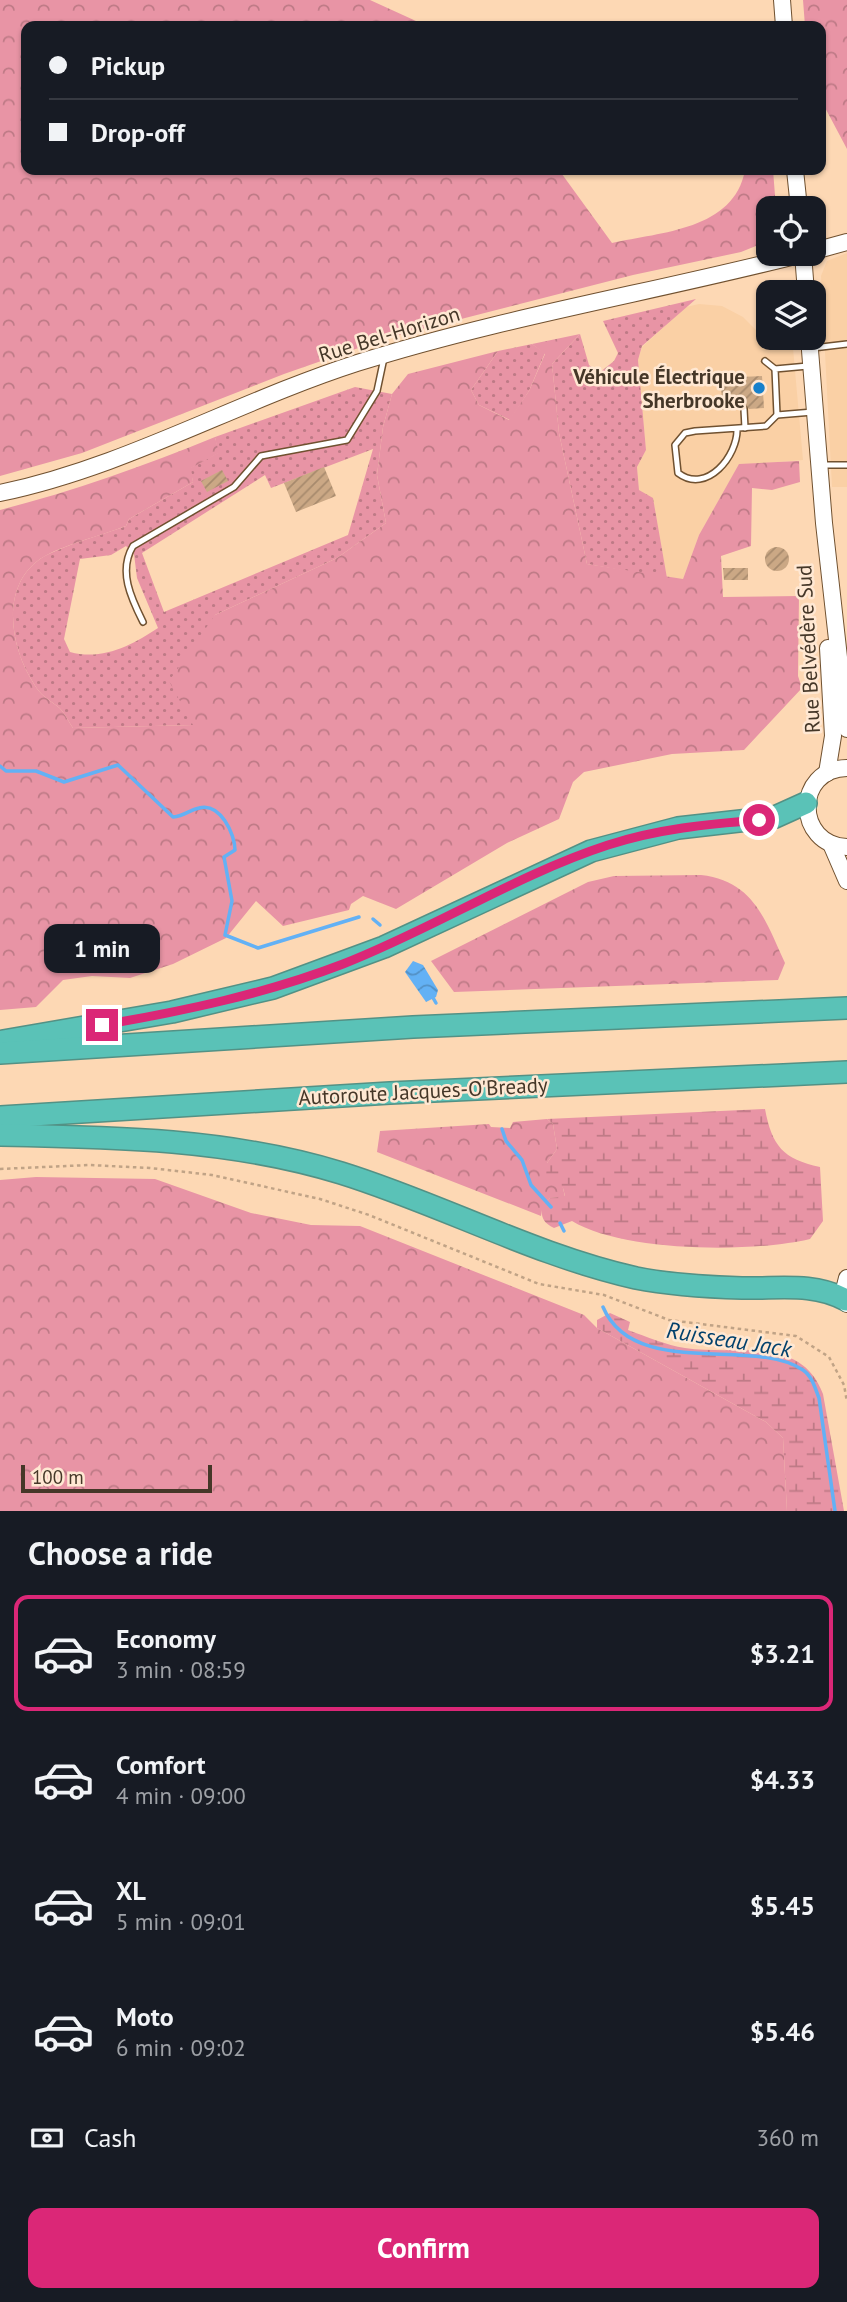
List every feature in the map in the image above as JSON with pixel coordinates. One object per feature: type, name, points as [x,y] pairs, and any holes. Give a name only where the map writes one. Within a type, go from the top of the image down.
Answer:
[{"type":"highway","points":[[0,1041],[172,1012],[284,985],[384,947],[591,851],[670,830],[775,817],[806,803]]},
{"type":"highway","points":[[0,1053],[389,1029],[847,1008]]},
{"type":"highway","name":"Autoroute Jacques-O'Bready","points":[[0,1117],[401,1092],[847,1072]]},
{"type":"highway","points":[[0,1135],[163,1141],[260,1153],[366,1181],[542,1249],[617,1273],[694,1286],[818,1288],[846,1302]]},
{"type":"street","points":[[782,0],[784,21]]},
{"type":"street","points":[[796,175],[798,196]]},
{"type":"street","points":[[826,248],[847,242]]},
{"type":"street","name":"Rue Bel-Horizon","points":[[0,494],[82,472],[306,381],[384,355],[477,330],[756,265]]},
{"type":"street","name":"Rue Belvédère Sud","points":[[810,350],[824,523],[847,729]]},
{"type":"street","name":"Rue Belvédère Sud","points":[[824,523],[833,731],[827,773]]},
{"type":"street","points":[[847,768],[827,773],[813,785],[806,803],[810,826],[819,837],[839,846],[847,881]]},
{"type":"street","points":[[846,1302],[847,1278]]},
{"type":"lane","points":[[826,343],[847,344]]},
{"type":"lane","points":[[143,622],[127,582],[128,554],[133,546],[234,487],[261,456],[347,440],[377,391],[384,355]]},
{"type":"lane","points":[[765,361],[775,369],[811,365]]},
{"type":"lane","points":[[775,369],[777,415]]},
{"type":"lane","points":[[744,409],[745,428]]},
{"type":"lane","points":[[737,429],[736,447],[716,472],[706,477],[688,478],[677,471],[675,446],[682,435],[745,428],[766,426],[777,415],[815,412]]},
{"type":"lane","points":[[819,466],[847,465]]},
{"type":"path","points":[[0,1169],[89,1166],[150,1168],[212,1175],[320,1199],[369,1215],[539,1284],[604,1295],[683,1322],[796,1336],[829,1357],[844,1385],[847,1402]]},
{"type":"shaded area","points":[[847,253],[847,487],[832,487],[825,350],[826,280],[821,280],[821,276],[827,261]]},
{"type":"shaded area","points":[[699,304],[722,306],[743,317],[756,330],[756,350],[793,350],[803,460],[739,465],[699,535],[683,579],[667,578],[653,499],[639,490],[637,467],[646,450],[638,360],[642,347],[686,307]]},
{"type":"green space","points":[[0,0],[370,0],[416,21],[21,21],[21,175],[563,175],[612,243],[693,225],[711,217],[726,205],[738,190],[743,175],[773,175],[775,196],[756,196],[756,246],[741,252],[633,275],[387,338],[284,374],[82,453],[0,476]]},
{"type":"green space","points":[[803,0],[847,0],[847,149],[826,109],[826,21],[805,21]]},
{"type":"green space","points":[[696,299],[642,346],[638,360],[646,450],[637,467],[639,490],[653,498],[667,578],[587,564],[559,433],[552,364],[580,334],[589,365],[599,373],[614,361],[618,353],[603,321]]},
{"type":"green space","points":[[580,334],[552,364],[559,433],[587,564],[683,579],[699,535],[739,464],[799,461],[800,482],[772,490],[752,488],[751,546],[721,556],[723,597],[799,596],[798,676],[802,688],[744,750],[672,754],[584,772],[573,782],[559,819],[507,843],[396,909],[363,896],[351,904],[349,910],[283,926],[256,901],[226,938],[173,964],[130,978],[92,976],[63,980],[36,1007],[0,1010],[0,510],[109,477],[215,437],[219,453],[191,468],[193,482],[129,519],[126,526],[70,545],[40,559],[27,571],[14,601],[15,636],[26,669],[39,691],[64,713],[73,728],[193,725],[169,681],[215,615],[337,558],[386,523],[377,475],[383,427],[392,394],[408,374],[498,351],[471,390],[479,405],[509,420],[529,391],[545,354],[532,344]]},
{"type":"green space","points":[[532,344],[545,353],[529,391],[510,420],[479,405],[471,390],[498,351]]},
{"type":"green space","points":[[355,387],[392,394],[383,427],[377,475],[386,523],[337,558],[215,615],[194,725],[73,728],[62,711],[36,688],[19,653],[13,618],[19,585],[27,571],[48,554],[126,526],[129,519],[193,482],[190,468],[218,453],[215,437]],"holes":[[[373,449],[348,535],[164,612],[142,553],[265,475],[271,488]],[[126,546],[134,554],[137,578],[158,628],[117,650],[94,654],[70,652],[64,639],[80,559],[111,555]]]},
{"type":"green space","points":[[701,875],[734,885],[755,905],[785,963],[778,980],[454,992],[431,961],[588,882],[614,876]]},
{"type":"green space","points":[[765,1109],[771,1133],[781,1149],[797,1160],[820,1167],[823,1221],[810,1239],[756,1246],[688,1247],[623,1239],[594,1231],[572,1221],[554,1228],[543,1219],[542,1204],[550,1198],[565,1196],[563,1188],[546,1178],[547,1163],[557,1149],[553,1124],[547,1119]]},
{"type":"green space","points":[[547,1119],[553,1124],[557,1149],[547,1163],[563,1188],[565,1197],[550,1198],[543,1204],[541,1216],[377,1152],[380,1131],[489,1124],[491,1127],[510,1128],[513,1122]]},
{"type":"green space","points":[[36,1177],[155,1179],[251,1213],[311,1225],[360,1226],[584,1315],[597,1328],[766,1422],[783,1438],[787,1511],[0,1511],[0,1180]]},
{"type":"green space","points":[[610,1313],[630,1322],[628,1330],[671,1345],[704,1350],[764,1352],[783,1355],[799,1363],[813,1375],[823,1394],[844,1511],[787,1511],[783,1438],[766,1422],[597,1328],[597,1320]]},
{"type":"water","points":[[413,961],[423,965],[438,990],[436,997],[426,1002],[405,972]]},
{"type":"building","points":[[762,376],[764,408],[749,409],[744,404],[739,409],[722,410],[721,378]]},
{"type":"building","points":[[324,467],[336,496],[296,512],[284,483]]},
{"type":"building","points":[[222,470],[228,481],[207,492],[201,481]]},
{"type":"building","points":[[772,547],[782,547],[789,554],[789,564],[782,571],[772,571],[765,564],[765,554]]},
{"type":"building","points":[[723,568],[748,568],[748,580],[724,580]]},
{"type":"waterway","name":"Ruisseau Jack","points":[[0,766],[6,771],[36,771],[64,782],[118,765],[173,817],[207,807],[220,814],[229,828],[235,850],[224,857],[232,901],[225,935],[258,948],[359,917]]},
{"type":"waterway","name":"Ruisseau Jack","points":[[373,919],[380,925]]},
{"type":"waterway","name":"Ruisseau Jack","points":[[432,996],[436,1003]]},
{"type":"waterway","name":"Ruisseau Jack","points":[[502,1129],[506,1141],[522,1160],[531,1185],[551,1207]]},
{"type":"waterway","name":"Ruisseau Jack","points":[[560,1223],[564,1231]]},
{"type":"waterway","name":"Ruisseau Jack","points":[[603,1307],[618,1329],[640,1343],[667,1350],[755,1356],[781,1361],[803,1370],[813,1383],[819,1398],[835,1511]]},
{"type":"place","name":"Véhicule Électrique Sherbrooke","points":[[759,388]]},
{"type":"route","points":[[102,1025],[223,1001],[284,985],[341,965],[425,928],[516,883],[582,854],[617,843],[662,831],[759,820]]}]
